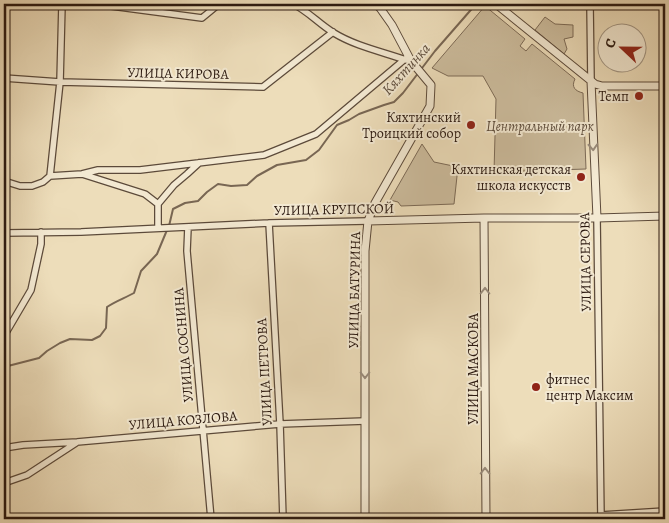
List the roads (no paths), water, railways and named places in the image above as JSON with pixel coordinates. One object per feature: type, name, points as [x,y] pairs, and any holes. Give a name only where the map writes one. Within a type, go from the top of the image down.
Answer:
[{"type":"street","points":[[50,176],[60,82],[62,4]]},
{"type":"street","points":[[96,4],[202,18],[219,4]]},
{"type":"street","points":[[292,4],[333,32],[367,47],[411,62]]},
{"type":"street","points":[[376,4],[392,25],[411,62]]},
{"type":"street","points":[[496,4],[596,84],[602,86],[665,86]]},
{"type":"street","name":"УЛИЦА СЕРОВА","points":[[590,4],[591,81],[597,218],[601,517]]},
{"type":"street","name":"УЛИЦА КИРОВА","points":[[4,78],[60,82],[263,87],[333,32]]},
{"type":"street","points":[[4,182],[20,186],[32,186],[43,182],[50,176],[82,174],[98,170],[140,170],[264,155],[316,134],[411,62]]},
{"type":"street","name":"УЛИЦА БАТУРИНА","points":[[365,519],[365,251],[368,222],[375,203],[430,106],[431,84],[411,62]]},
{"type":"street","points":[[158,228],[158,204],[174,185],[199,162]]},
{"type":"street","points":[[82,174],[145,194],[158,204]]},
{"type":"street","name":"УЛИЦА КРУПСКОЙ","points":[[4,233],[81,232],[269,223],[665,216]]},
{"type":"street","name":"УЛИЦА МАСКОВА","points":[[484,218],[486,519]]},
{"type":"street","name":"УЛИЦА ПЕТРОВА","points":[[269,223],[283,519]]},
{"type":"street","name":"УЛИЦА СОСНИНА","points":[[188,227],[187,251],[211,519]]},
{"type":"street","points":[[4,336],[31,290],[41,244],[40,232]]},
{"type":"street","name":"УЛИЦА КОЗЛОВА","points":[[4,448],[280,424],[365,421]]},
{"type":"street","points":[[4,495],[4,483],[27,475],[77,442]]},
{"type":"street","points":[[601,517],[665,511]]},
{"type":"waterway","name":"Кяхтинка","points":[[169,226],[173,209],[185,203],[198,201],[218,184],[231,186],[247,185],[257,176],[277,165],[306,160],[319,150],[337,125],[359,114],[394,102],[476,4]]},
{"type":"waterway","name":"Кяхтинка","points":[[4,367],[39,358],[60,343],[70,339],[92,340],[100,336],[106,328],[107,307],[134,293],[141,271],[157,254],[167,230]]},
{"type":"place","name":"Темп","points":[[639,96]]},
{"type":"place","name":"Кяхтинский Троицкий собор","points":[[471,125]]},
{"type":"place","name":"Кяхтинская детская школа искусств","points":[[581,177]]},
{"type":"place","name":"фитнес центр Максим","points":[[536,387]]},
{"type":"park label","name":"Центральный парк","points":[[540,126]]}]
